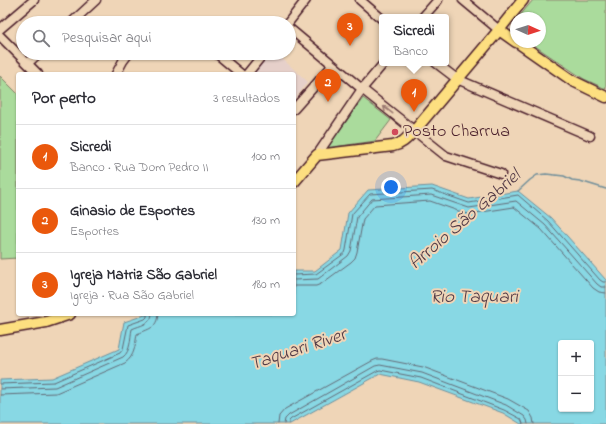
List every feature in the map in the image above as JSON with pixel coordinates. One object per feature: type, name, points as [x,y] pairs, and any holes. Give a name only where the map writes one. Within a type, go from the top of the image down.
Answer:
[{"type":"main road","points":[[296,180],[317,154],[399,144],[404,141],[415,130],[523,0]]},
{"type":"main road","points":[[499,30],[510,38]]},
{"type":"main road","points":[[525,48],[573,81],[606,97]]},
{"type":"main road","points":[[0,330],[46,322],[64,316]]},
{"type":"street","points":[[0,28],[34,0]]},
{"type":"street","points":[[79,16],[96,0]]},
{"type":"street","points":[[293,16],[306,0]]},
{"type":"street","points":[[360,0],[379,16]]},
{"type":"street","points":[[426,14],[438,0]]},
{"type":"street","points":[[463,0],[499,30]]},
{"type":"street","points":[[296,34],[446,156],[501,174]]},
{"type":"street","points":[[0,36],[16,51]]},
{"type":"street","points":[[25,60],[36,72]]},
{"type":"street","points":[[28,63],[31,60]]},
{"type":"street","points":[[117,72],[123,60]]},
{"type":"street","points":[[224,60],[239,72]]},
{"type":"street","points":[[249,72],[258,60]]},
{"type":"street","points":[[296,107],[333,65]]},
{"type":"street","points":[[317,154],[362,89],[381,66]]},
{"type":"street","points":[[440,66],[457,79],[590,136]]},
{"type":"shaded area","points":[[265,60],[284,60],[308,82],[296,97],[296,72],[255,72]]},
{"type":"green space","points":[[533,0],[606,0],[606,89],[584,79],[538,48],[546,48],[546,12],[523,12]]},
{"type":"green space","points":[[0,76],[16,92],[16,258],[0,259]]},
{"type":"green space","points":[[363,98],[391,120],[375,141],[327,148]]},
{"type":"water","name":"Rio Taquari","points":[[432,186],[469,199],[518,191],[551,218],[606,280],[606,424],[521,424],[503,413],[419,382],[380,374],[290,424],[0,424],[0,380],[52,378],[119,349],[124,322],[142,316],[296,316],[296,271],[315,271],[342,250],[348,213],[368,190]]},
{"type":"waterway","name":"Arroio São Gabriel","points":[[518,191],[537,175],[546,174],[564,176],[572,180],[606,189]]},
{"type":"place","name":"Igreja Matriz São Gabriel","points":[[350,46]]},
{"type":"place","name":"Ginasio de Esportes","points":[[328,102]]},
{"type":"place","name":"Sicredi","points":[[414,112]]},
{"type":"place","name":"Posto Charrua","points":[[395,132]]},
{"type":"water label","name":"Taquari River","points":[[298,350]]}]
